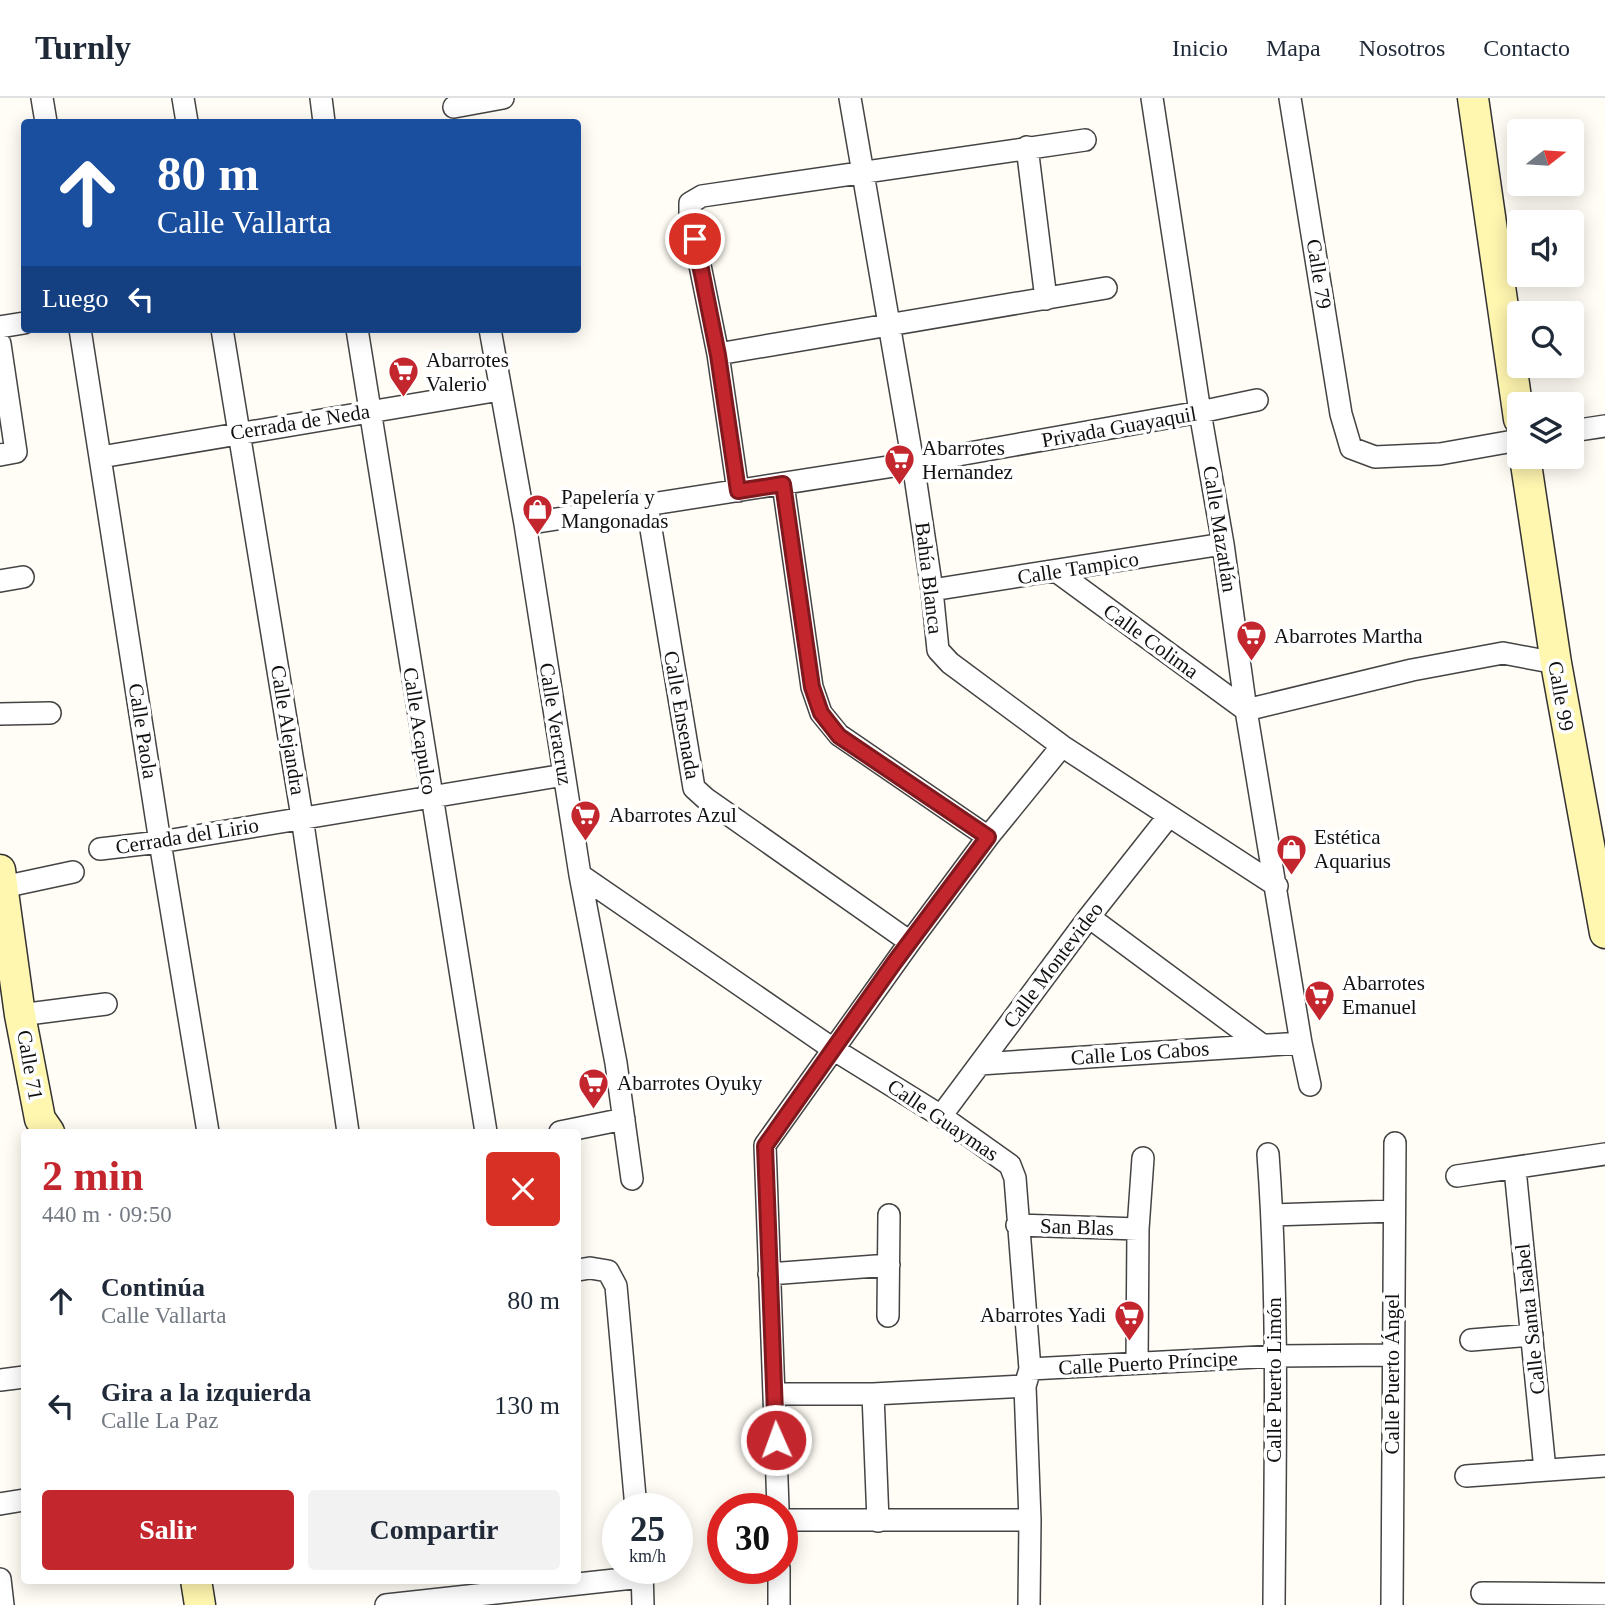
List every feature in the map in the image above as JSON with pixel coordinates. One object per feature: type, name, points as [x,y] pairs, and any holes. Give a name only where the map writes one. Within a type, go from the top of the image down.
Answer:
[{"type":"street","points":[[42,98],[46,119]]},
{"type":"street","points":[[183,98],[186,119]]},
{"type":"street","points":[[321,98],[324,119]]},
{"type":"street","points":[[454,109],[503,98]]},
{"type":"street","name":"Bahía Blanca","points":[[850,98],[913,464],[938,650],[950,663],[1062,746],[1277,886]]},
{"type":"street","name":"Calle Mazatlán","points":[[1152,98],[1247,710],[1310,1085]]},
{"type":"street","name":"Calle 79","points":[[1290,98],[1341,414],[1350,449],[1375,457],[1440,454],[1507,442]]},
{"type":"street","points":[[1473,98],[1515,392]]},
{"type":"street","points":[[738,491],[718,355],[690,216],[690,203],[702,196],[1085,140]]},
{"type":"street","points":[[1027,147],[1046,299]]},
{"type":"street","points":[[718,355],[1106,288]]},
{"type":"street","points":[[0,327],[21,324]]},
{"type":"street","name":"Calle Paola","points":[[81,333],[208,1129]]},
{"type":"street","name":"Calle Alejandra","points":[[223,333],[302,817],[348,1129]]},
{"type":"street","name":"Calle Acapulco","points":[[358,333],[430,797],[485,1129]]},
{"type":"street","name":"Calle Veracruz","points":[[491,333],[525,524],[580,875],[616,1063],[632,1179]]},
{"type":"street","points":[[0,344],[8,453]]},
{"type":"street","name":"Cerrada de Neda","points":[[101,457],[500,390]]},
{"type":"street","name":"Privada Guayaquil","points":[[525,524],[913,464],[1257,400]]},
{"type":"street","points":[[1584,429],[1605,426]]},
{"type":"street","name":"Calle 99","points":[[1527,469],[1556,663],[1605,933]]},
{"type":"street","points":[[783,484],[812,687],[821,713],[839,736],[988,837]]},
{"type":"street","name":"Calle Ensenada","points":[[647,505],[694,788],[910,942]]},
{"type":"street","name":"Calle Tampico","points":[[932,590],[1223,544]]},
{"type":"street","name":"Calle Colima","points":[[1056,572],[1247,710]]},
{"type":"street","points":[[0,581],[23,577]]},
{"type":"street","points":[[1247,710],[1412,670],[1503,653],[1556,663]]},
{"type":"street","points":[[0,714],[50,713]]},
{"type":"street","points":[[778,1493],[765,1146],[910,942],[988,837],[1062,746]]},
{"type":"street","name":"Cerrada del Lirio","points":[[100,849],[160,842],[564,775]]},
{"type":"street","name":"Calle Montevideo","points":[[941,1116],[1089,917],[1168,817]]},
{"type":"street","points":[[2,878],[73,872]]},
{"type":"street","name":"Calle Guaymas","points":[[580,875],[833,1049],[941,1116],[1010,1165],[1015,1178],[1028,1378],[1029,1605]]},
{"type":"street","name":"Calle 71","points":[[2,878],[3,924],[40,1119],[47,1129]]},
{"type":"street","points":[[1089,917],[1262,1045]]},
{"type":"street","points":[[20,1015],[106,1004]]},
{"type":"street","name":"Calle Los Cabos","points":[[980,1064],[1301,1043]]},
{"type":"street","points":[[575,1129],[624,1119]]},
{"type":"street","name":"Calle Puerto Ángel","points":[[1392,1605],[1395,1143]]},
{"type":"street","name":"Calle Puerto Limón","points":[[1268,1154],[1275,1356],[1274,1605]]},
{"type":"street","points":[[1457,1176],[1605,1154]]},
{"type":"street","points":[[1137,1363],[1138,1229],[1143,1158]]},
{"type":"street","name":"Calle Santa Isabel","points":[[1515,1169],[1545,1470]]},
{"type":"street","points":[[1272,1215],[1394,1211]]},
{"type":"street","points":[[888,1316],[889,1215]]},
{"type":"street","name":"San Blas","points":[[1017,1225],[1138,1229]]},
{"type":"street","points":[[769,1274],[889,1265]]},
{"type":"street","points":[[581,1270],[608,1271],[617,1286],[635,1493]]},
{"type":"street","points":[[1471,1340],[1532,1335]]},
{"type":"street","name":"Calle Puerto Príncipe","points":[[775,1394],[873,1394],[1028,1378],[1137,1363],[1275,1356],[1392,1355]]},
{"type":"street","points":[[0,1380],[21,1377]]},
{"type":"street","points":[[873,1394],[877,1521]]},
{"type":"street","points":[[1466,1476],[1605,1466]]},
{"type":"street","points":[[0,1504],[21,1500]]},
{"type":"street","points":[[798,1520],[1030,1520]]},
{"type":"street","points":[[581,1580],[602,1578]]},
{"type":"street","points":[[0,1579],[3,1605]]},
{"type":"street","points":[[386,1605],[546,1584]]},
{"type":"street","points":[[642,1584],[643,1605]]},
{"type":"street","points":[[779,1584],[779,1605]]},
{"type":"street","points":[[1482,1593],[1605,1594]]},
{"type":"place","name":"Abarrotes Valerio","points":[[403,399]]},
{"type":"place","name":"Abarrotes Hernandez","points":[[899,487]]},
{"type":"place","name":"Papelería y Mangonadas","points":[[538,536]]},
{"type":"place","name":"Abarrotes Martha","points":[[1251,663]]},
{"type":"place","name":"Abarrotes Azul","points":[[586,842]]},
{"type":"place","name":"Estética Aquarius","points":[[1291,876]]},
{"type":"place","name":"Abarrotes Emanuel","points":[[1319,1022]]},
{"type":"place","name":"Abarrotes Oyuky","points":[[594,1110]]},
{"type":"place","name":"Abarrotes Yadi","points":[[1129,1342]]},
{"type":"route","points":[[695,239],[718,355],[738,491],[783,484],[812,687],[821,713],[839,736],[988,837],[894,963],[765,1146],[776,1440]]}]
